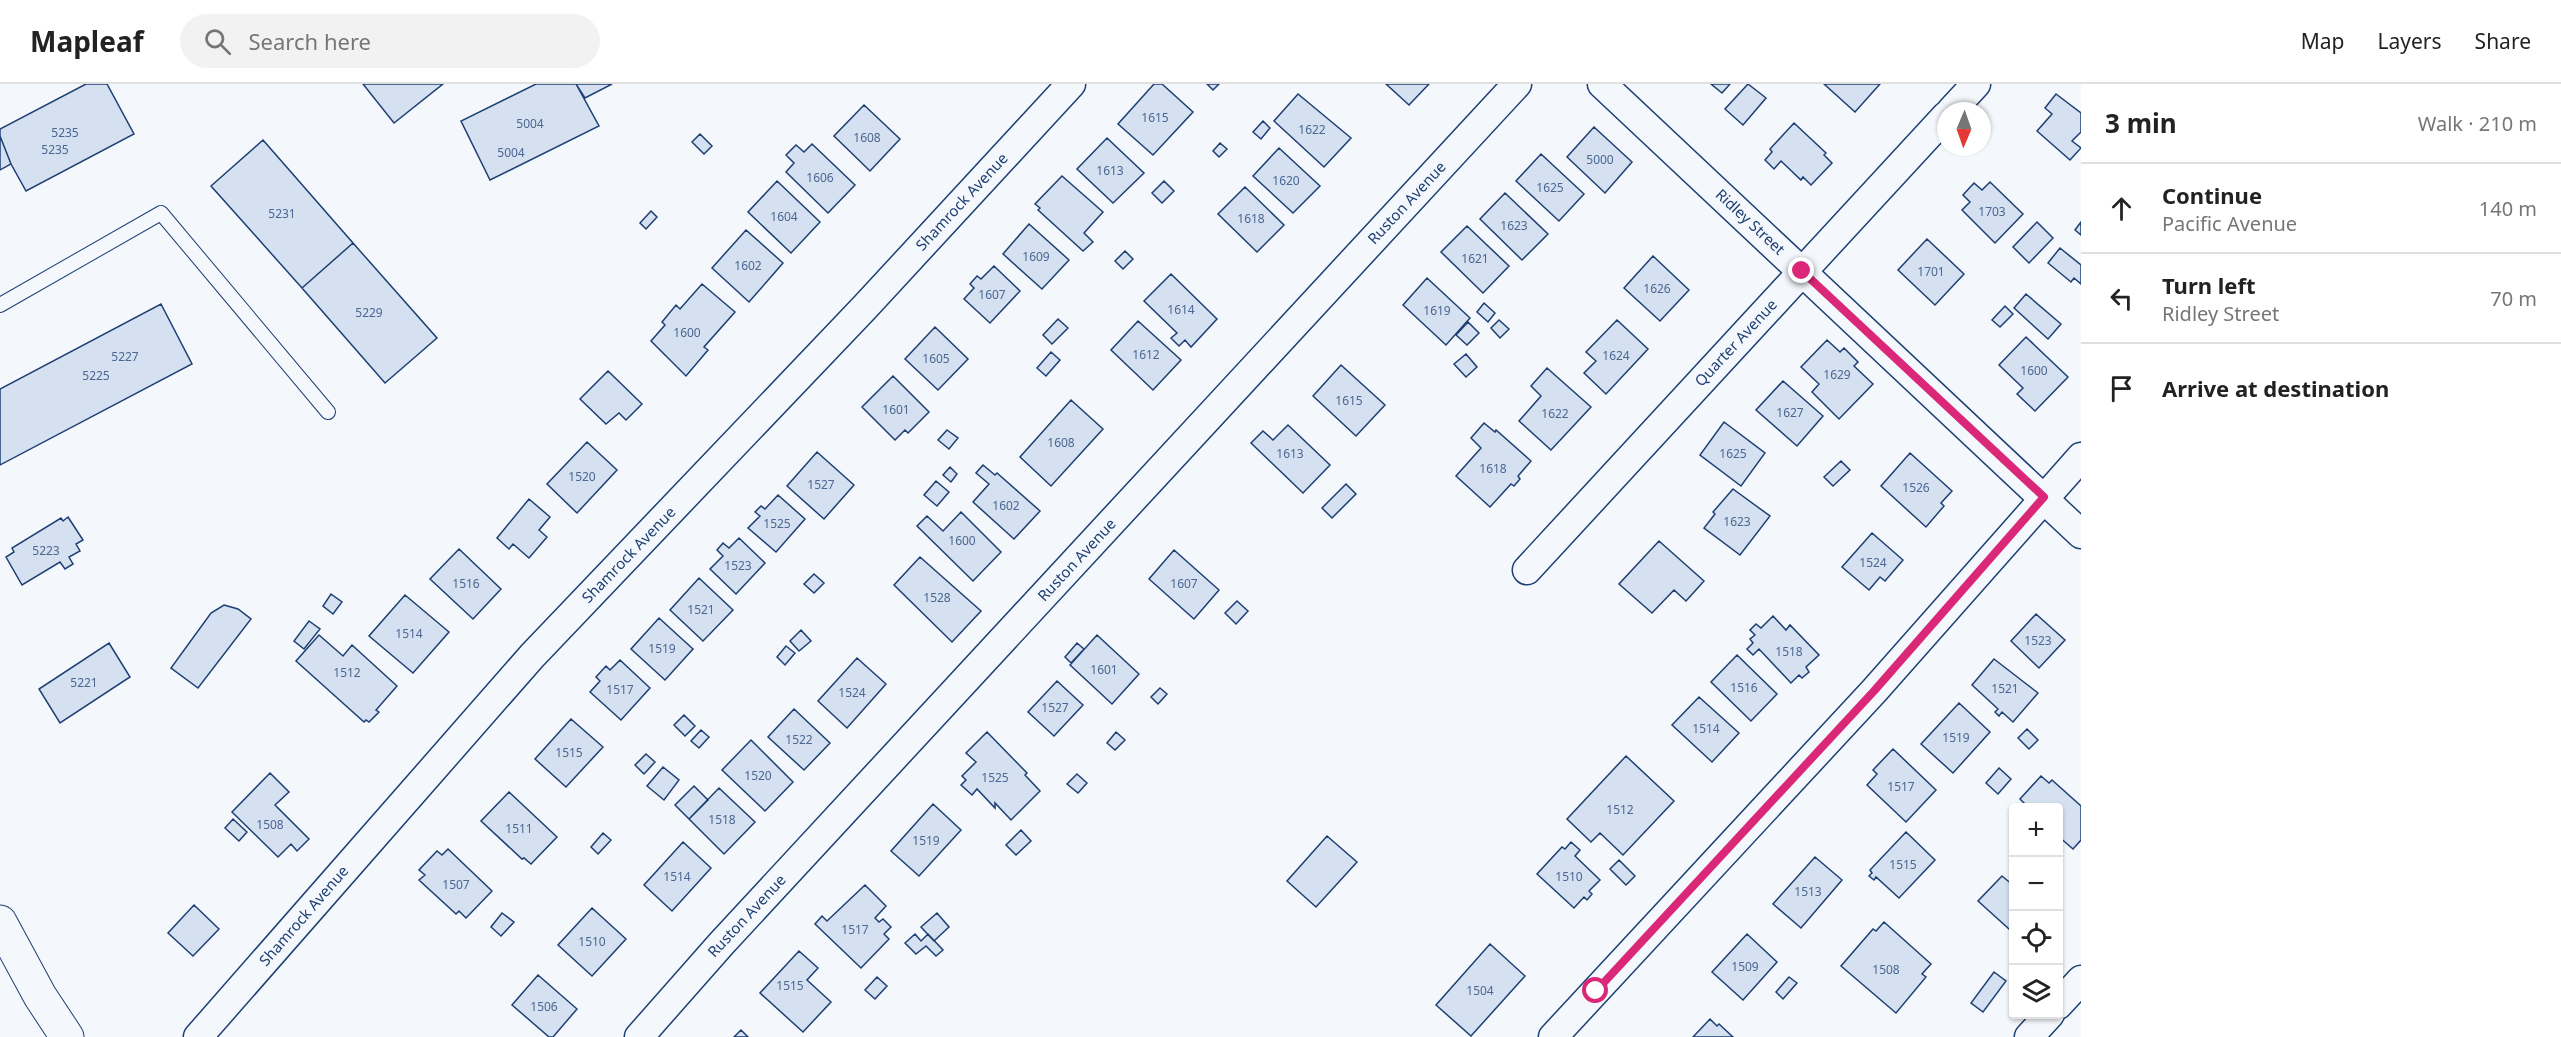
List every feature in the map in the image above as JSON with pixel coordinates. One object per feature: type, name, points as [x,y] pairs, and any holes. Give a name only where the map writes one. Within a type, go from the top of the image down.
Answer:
[{"type":"main road","points":[[0,922],[40,996],[67,1037]]},
{"type":"street","name":"Shamrock Avenue","points":[[198,1037],[532,656],[865,307],[1071,84]]},
{"type":"street","name":"Ruston Avenue","points":[[639,1037],[721,944],[1517,84]]},
{"type":"street","name":"Ridley Street","points":[[1602,84],[2081,534]]},
{"type":"street","points":[[1959,102],[1976,84]]},
{"type":"street","name":"Quarter Avenue","points":[[1527,570],[1937,126]]},
{"type":"street","points":[[1553,1037],[1874,691],[2081,457]]},
{"type":"street","points":[[2063,1000],[2081,980]]},
{"type":"street","points":[[2029,1037],[2045,1019]]},
{"type":"lane","points":[[0,305],[161,213],[328,412]]},
{"type":"building","points":[[86,84],[107,84],[134,134],[26,191],[11,164],[0,136],[0,129]]},
{"type":"building","points":[[363,84],[443,84],[394,123]]},
{"type":"building","points":[[536,84],[576,84],[599,126],[490,180],[461,121]]},
{"type":"building","points":[[576,84],[612,84],[585,98]]},
{"type":"building","points":[[1154,84],[1162,84],[1193,112],[1153,155],[1118,124]]},
{"type":"building","points":[[1207,84],[1219,84],[1213,90]]},
{"type":"building","points":[[1386,84],[1429,84],[1409,105]]},
{"type":"building","points":[[1711,84],[1730,84],[1722,93]]},
{"type":"building","points":[[1748,84],[1766,98],[1743,125],[1725,109]]},
{"type":"building","points":[[1824,84],[1880,84],[1855,112]]},
{"type":"building","points":[[1298,94],[1351,138],[1324,167],[1274,121]]},
{"type":"building","points":[[2056,94],[2081,113],[2081,132],[2072,141],[2081,148],[2070,160],[2037,131],[2052,114],[2045,108]]},
{"type":"building","points":[[864,105],[900,139],[870,171],[834,136]]},
{"type":"building","points":[[1263,121],[1270,128],[1261,139],[1253,132]]},
{"type":"building","points":[[1794,123],[1826,153],[1824,155],[1832,163],[1811,185],[1803,177],[1801,180],[1781,161],[1774,169],[1765,160],[1772,152],[1770,149]]},
{"type":"building","points":[[1594,127],[1632,162],[1605,193],[1567,157]]},
{"type":"building","points":[[700,134],[712,146],[704,154],[692,142]]},
{"type":"building","points":[[0,136],[11,164],[0,170]]},
{"type":"building","points":[[1107,138],[1144,173],[1113,203],[1077,169]]},
{"type":"building","points":[[263,140],[353,243],[302,288],[211,186]]},
{"type":"building","points":[[1220,143],[1227,149],[1219,157],[1213,151]]},
{"type":"building","points":[[812,144],[855,185],[828,213],[786,172],[794,163],[786,155],[796,145],[804,152]]},
{"type":"building","points":[[1279,148],[1320,186],[1293,213],[1253,176]]},
{"type":"building","points":[[1541,154],[1584,194],[1559,221],[1516,181]]},
{"type":"building","points":[[1062,176],[1103,212],[1084,233],[1093,242],[1083,251],[1038,210],[1040,208],[1035,204]]},
{"type":"building","points":[[777,181],[820,222],[791,253],[748,212]]},
{"type":"building","points":[[1164,181],[1174,191],[1162,203],[1152,193]]},
{"type":"building","points":[[1990,182],[2023,214],[1995,243],[1962,210],[1970,202],[1963,195],[1974,183],[1982,190]]},
{"type":"building","points":[[1245,187],[1284,225],[1257,252],[1218,214]]},
{"type":"building","points":[[1505,193],[1548,234],[1522,260],[1480,219]]},
{"type":"building","points":[[651,211],[657,217],[646,229],[640,223]]},
{"type":"building","points":[[2037,222],[2053,238],[2029,263],[2013,247]]},
{"type":"building","points":[[2081,222],[2081,235],[2075,230]]},
{"type":"building","points":[[1029,224],[1069,260],[1042,289],[1003,254]]},
{"type":"building","points":[[1467,226],[1509,266],[1483,293],[1441,252]]},
{"type":"building","points":[[746,230],[783,263],[749,302],[712,268]]},
{"type":"building","points":[[1927,239],[1964,274],[1935,305],[1898,270]]},
{"type":"building","points":[[353,243],[437,338],[385,383],[302,288]]},
{"type":"building","points":[[2060,248],[2081,265],[2081,284],[2074,278],[2071,282],[2048,263]]},
{"type":"building","points":[[1125,251],[1133,259],[1123,269],[1115,261]]},
{"type":"building","points":[[1653,256],[1689,290],[1660,321],[1624,288]]},
{"type":"building","points":[[994,266],[1020,291],[990,323],[964,299],[974,288],[970,284],[977,276],[981,279]]},
{"type":"building","points":[[1171,274],[1217,319],[1191,347],[1185,340],[1179,346],[1171,338],[1177,333],[1144,301]]},
{"type":"building","points":[[1427,278],[1470,318],[1446,345],[1403,305]]},
{"type":"building","points":[[702,284],[735,312],[704,347],[708,350],[686,376],[651,341],[665,325],[662,322],[676,305],[680,309]]},
{"type":"building","points":[[2026,294],[2061,324],[2048,339],[2014,308]]},
{"type":"building","points":[[1484,303],[1495,313],[1488,322],[1477,312]]},
{"type":"building","points":[[161,304],[192,364],[0,465],[0,389]]},
{"type":"building","points":[[2005,306],[2013,314],[2000,327],[1992,320]]},
{"type":"building","points":[[1058,319],[1068,328],[1052,344],[1043,335]]},
{"type":"building","points":[[1499,320],[1509,329],[1500,338],[1491,328]]},
{"type":"building","points":[[1617,320],[1648,349],[1606,394],[1584,373],[1596,361],[1586,352]]},
{"type":"building","points":[[1138,321],[1181,360],[1153,390],[1111,350]]},
{"type":"building","points":[[1468,322],[1479,333],[1467,345],[1456,335]]},
{"type":"building","points":[[935,327],[968,359],[938,390],[905,359]]},
{"type":"building","points":[[2026,337],[2068,377],[2035,411],[2017,394],[2023,388],[1999,365]]},
{"type":"building","points":[[1827,340],[1840,352],[1844,348],[1858,362],[1854,366],[1873,384],[1839,419],[1812,392],[1819,384],[1801,367]]},
{"type":"building","points":[[1051,352],[1060,360],[1046,376],[1037,368]]},
{"type":"building","points":[[1466,354],[1477,367],[1466,377],[1454,364]]},
{"type":"building","points":[[1341,365],[1385,405],[1356,436],[1313,396]]},
{"type":"building","points":[[1547,368],[1591,407],[1551,450],[1519,421],[1541,396],[1531,386]]},
{"type":"building","points":[[608,371],[642,404],[626,420],[619,413],[606,424],[580,399]]},
{"type":"building","points":[[893,376],[929,412],[908,433],[905,430],[895,440],[862,407]]},
{"type":"building","points":[[1783,381],[1823,416],[1797,446],[1756,410]]},
{"type":"building","points":[[1071,400],[1103,429],[1051,486],[1020,457]]},
{"type":"building","points":[[1724,422],[1765,453],[1741,486],[1700,455]]},
{"type":"building","points":[[1484,423],[1495,432],[1496,430],[1531,461],[1518,476],[1520,479],[1514,486],[1511,484],[1490,507],[1456,476],[1481,448],[1471,438]]},
{"type":"building","points":[[1288,425],[1330,465],[1303,493],[1251,443],[1263,431],[1273,440]]},
{"type":"building","points":[[947,430],[958,438],[949,449],[938,440]]},
{"type":"building","points":[[587,442],[617,470],[577,513],[547,484]]},
{"type":"building","points":[[817,452],[854,485],[824,519],[787,486]]},
{"type":"building","points":[[1910,453],[1952,491],[1941,503],[1944,506],[1926,527],[1881,486]]},
{"type":"building","points":[[1841,461],[1850,470],[1833,486],[1824,477]]},
{"type":"building","points":[[983,465],[995,475],[997,473],[1040,511],[1014,539],[973,502],[989,484],[976,473]]},
{"type":"building","points":[[950,467],[957,474],[951,482],[943,475]]},
{"type":"building","points":[[936,481],[949,492],[937,506],[924,495]]},
{"type":"building","points":[[1346,484],[1356,494],[1332,518],[1322,508]]},
{"type":"building","points":[[1733,489],[1770,516],[1740,555],[1704,528],[1715,514],[1713,512]]},
{"type":"building","points":[[778,495],[805,519],[776,552],[748,528],[760,516],[755,512],[761,506],[765,509]]},
{"type":"building","points":[[529,499],[550,517],[539,530],[547,537],[529,558],[513,544],[509,549],[497,538]]},
{"type":"building","points":[[961,512],[1001,552],[973,581],[917,526],[927,516],[943,531]]},
{"type":"building","points":[[68,517],[83,540],[76,544],[80,551],[69,557],[73,564],[65,569],[60,562],[22,585],[6,557],[14,552],[12,548],[61,518],[63,521]]},
{"type":"building","points":[[1872,533],[1903,560],[1885,581],[1880,577],[1869,590],[1842,567]]},
{"type":"building","points":[[739,538],[765,563],[736,594],[710,569],[723,556],[717,550],[723,543],[729,548]]},
{"type":"building","points":[[1659,541],[1704,581],[1686,601],[1674,590],[1652,613],[1619,584]]},
{"type":"building","points":[[459,549],[501,589],[473,619],[430,579]]},
{"type":"building","points":[[1174,550],[1219,590],[1194,619],[1149,579]]},
{"type":"building","points":[[920,557],[981,611],[952,642],[894,585]]},
{"type":"building","points":[[814,574],[824,583],[814,593],[804,584]]},
{"type":"building","points":[[699,578],[733,610],[703,641],[670,610]]},
{"type":"building","points":[[331,594],[342,602],[333,614],[323,606]]},
{"type":"building","points":[[405,595],[449,632],[413,673],[369,636]]},
{"type":"building","points":[[1237,601],[1248,611],[1236,624],[1225,613]]},
{"type":"building","points":[[224,605],[238,609],[251,619],[198,688],[171,668],[211,613]]},
{"type":"building","points":[[2036,614],[2065,640],[2039,668],[2011,641]]},
{"type":"building","points":[[1773,616],[1786,630],[1790,625],[1819,655],[1806,667],[1809,672],[1802,678],[1799,675],[1791,683],[1759,649],[1753,655],[1747,649],[1753,643],[1750,639],[1755,635],[1750,630],[1756,624],[1761,628]]},
{"type":"building","points":[[659,618],[693,649],[665,680],[631,649]]},
{"type":"building","points":[[309,621],[320,629],[304,649],[294,641]]},
{"type":"building","points":[[801,630],[811,641],[799,651],[790,641]]},
{"type":"building","points":[[319,635],[343,656],[352,645],[397,686],[376,710],[379,712],[369,722],[366,720],[364,722],[296,661]]},
{"type":"building","points":[[1097,635],[1139,674],[1112,704],[1070,665]]},
{"type":"building","points":[[109,643],[130,677],[60,723],[39,689]]},
{"type":"building","points":[[1077,643],[1084,649],[1071,663],[1065,657]]},
{"type":"building","points":[[786,646],[795,653],[785,665],[777,657]]},
{"type":"building","points":[[1737,655],[1777,694],[1751,721],[1711,682]]},
{"type":"building","points":[[857,658],[886,684],[847,728],[818,701]]},
{"type":"building","points":[[1994,659],[2038,693],[2013,722],[2002,712],[1999,716],[1995,712],[1998,709],[1972,685]]},
{"type":"building","points":[[620,660],[650,688],[621,720],[590,692],[600,681],[596,677],[606,666],[610,670]]},
{"type":"building","points":[[1057,681],[1083,705],[1054,736],[1028,712]]},
{"type":"building","points":[[1160,688],[1167,694],[1158,704],[1151,697]]},
{"type":"building","points":[[1699,697],[1739,733],[1712,762],[1672,725]]},
{"type":"building","points":[[1959,703],[1990,732],[1953,773],[1921,744]]},
{"type":"building","points":[[794,709],[830,743],[804,770],[768,737]]},
{"type":"building","points":[[684,715],[695,726],[685,736],[674,725]]},
{"type":"building","points":[[571,719],[603,747],[566,787],[535,759]]},
{"type":"building","points":[[2027,729],[2038,740],[2029,749],[2018,738]]},
{"type":"building","points":[[701,730],[709,737],[699,748],[691,741]]},
{"type":"building","points":[[987,732],[1027,773],[1025,775],[1040,791],[1011,820],[995,803],[995,808],[977,789],[972,795],[961,785],[966,780],[962,776],[976,762],[966,753]]},
{"type":"building","points":[[1116,732],[1125,740],[1115,750],[1107,743]]},
{"type":"building","points":[[751,740],[793,782],[765,811],[722,770]]},
{"type":"building","points":[[1893,749],[1936,790],[1906,822],[1867,785],[1877,774],[1873,770]]},
{"type":"building","points":[[646,754],[655,762],[644,774],[635,765]]},
{"type":"building","points":[[1626,756],[1674,801],[1623,855],[1600,833],[1591,842],[1567,819]]},
{"type":"building","points":[[663,767],[679,780],[664,800],[647,786]]},
{"type":"building","points":[[1999,768],[2011,779],[1998,794],[1986,783]]},
{"type":"building","points":[[270,773],[289,792],[275,805],[309,839],[297,851],[291,844],[278,857],[232,812]]},
{"type":"building","points":[[1077,774],[1087,783],[1078,793],[1067,784]]},
{"type":"building","points":[[2041,776],[2049,783],[2052,780],[2081,806],[2081,840],[2073,849],[2063,840],[2063,803],[2024,803],[2020,799]]},
{"type":"building","points":[[694,786],[708,800],[689,819],[675,805]]},
{"type":"building","points":[[719,788],[755,822],[724,854],[689,819]]},
{"type":"building","points":[[509,792],[557,837],[531,864],[524,858],[522,859],[481,821]]},
{"type":"building","points":[[933,804],[961,830],[919,876],[891,851]]},
{"type":"building","points":[[233,819],[247,832],[239,841],[225,828]]},
{"type":"building","points":[[1021,830],[1031,841],[1016,855],[1006,845]]},
{"type":"building","points":[[1906,832],[1935,860],[1899,898],[1876,877],[1874,880],[1869,876],[1872,873],[1870,870]]},
{"type":"building","points":[[603,833],[611,840],[598,854],[591,847]]},
{"type":"building","points":[[1327,836],[1357,862],[1316,907],[1287,881]]},
{"type":"building","points":[[683,842],[711,868],[672,911],[644,885]]},
{"type":"building","points":[[1571,842],[1580,850],[1575,856],[1600,880],[1589,891],[1592,894],[1587,900],[1584,897],[1574,908],[1537,874],[1562,847],[1565,849]]},
{"type":"building","points":[[448,849],[492,891],[466,918],[459,911],[456,914],[419,880],[425,875],[419,870],[437,851],[442,855]]},
{"type":"building","points":[[1815,857],[1842,880],[1801,928],[1773,904]]},
{"type":"building","points":[[1619,860],[1635,876],[1626,885],[1610,869]]},
{"type":"building","points":[[2002,876],[2009,882],[2009,929],[1978,901]]},
{"type":"building","points":[[865,885],[886,906],[875,918],[879,922],[883,919],[891,927],[884,934],[889,939],[861,968],[815,924],[822,916],[827,921]]},
{"type":"building","points":[[194,905],[219,929],[193,956],[168,933]]},
{"type":"building","points":[[592,908],[626,939],[592,976],[558,945]]},
{"type":"building","points":[[502,913],[514,922],[501,936],[491,927]]},
{"type":"building","points":[[937,913],[949,927],[934,941],[921,927]]},
{"type":"building","points":[[1884,922],[1931,964],[1922,974],[1926,977],[1896,1013],[1841,966],[1873,929],[1876,931]]},
{"type":"building","points":[[915,934],[921,941],[928,934],[943,950],[936,956],[926,946],[916,954],[905,943]]},
{"type":"building","points":[[1747,934],[1777,962],[1743,1000],[1712,972]]},
{"type":"building","points":[[1490,944],[1525,976],[1471,1036],[1436,1005]]},
{"type":"building","points":[[799,951],[818,968],[807,980],[831,1002],[803,1032],[760,993]]},
{"type":"building","points":[[1994,972],[2006,981],[1983,1012],[1971,1003]]},
{"type":"building","points":[[538,975],[577,1009],[553,1037],[549,1037],[512,1005]]},
{"type":"building","points":[[877,977],[887,986],[875,999],[865,990]]},
{"type":"building","points":[[1789,977],[1797,983],[1783,999],[1776,992]]},
{"type":"building","points":[[1710,1019],[1717,1026],[1719,1024],[1733,1037],[1693,1037]]},
{"type":"building","points":[[741,1030],[748,1037],[734,1037]]},
{"type":"route","points":[[1596,991],[1874,691],[2044,497],[1802,271]]}]
